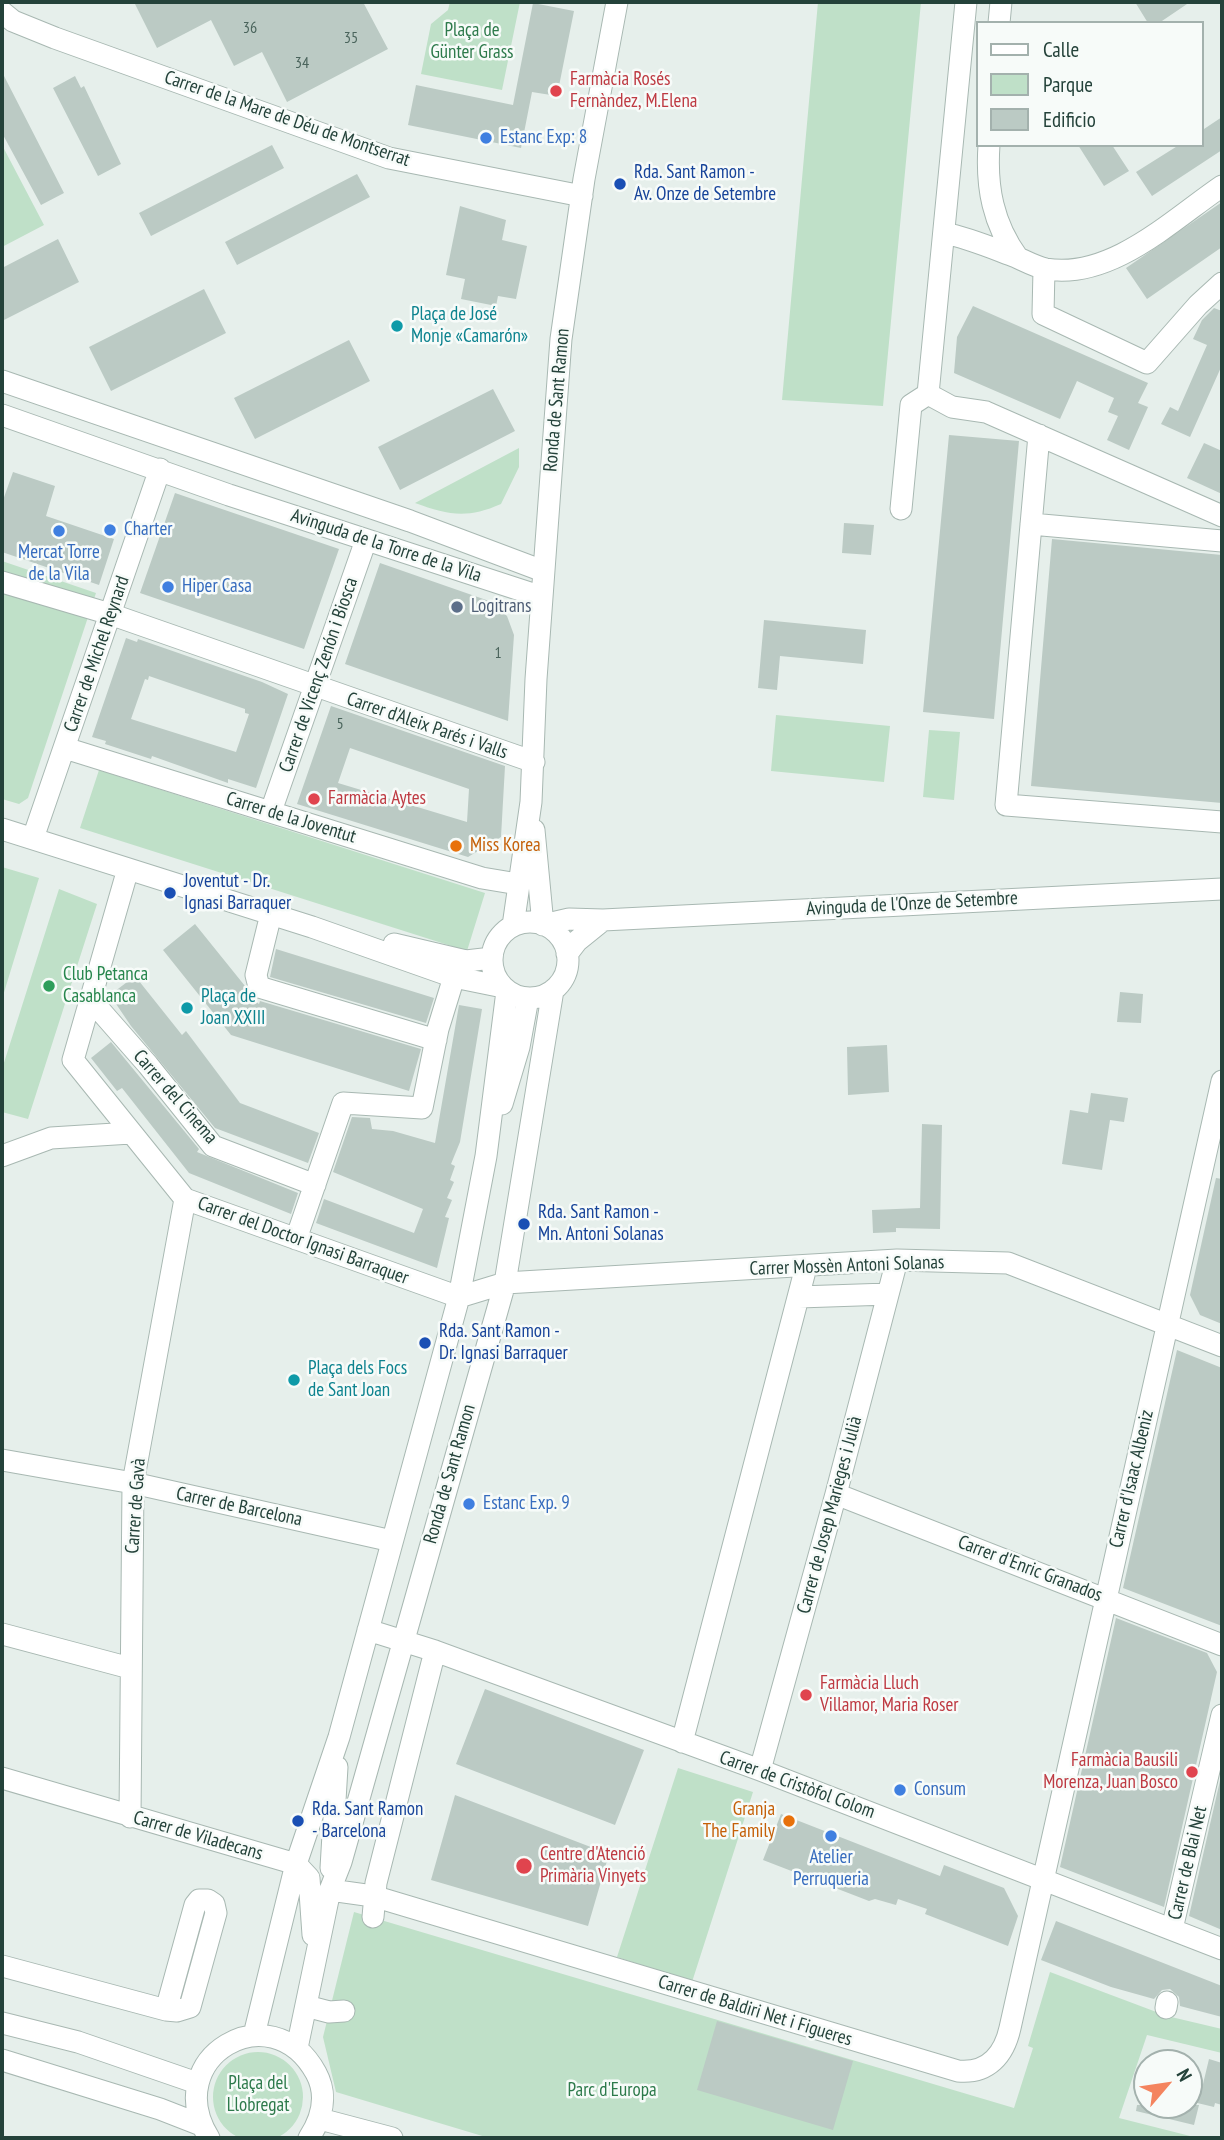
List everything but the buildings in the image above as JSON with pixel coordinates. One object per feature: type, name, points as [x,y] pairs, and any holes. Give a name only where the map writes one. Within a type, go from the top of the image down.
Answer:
[{"type":"street","name":"Ronda de Sant Ramon","points":[[254,2035],[296,1864],[338,1737],[369,1630],[459,1297],[486,1156],[505,989],[494,972],[492,958],[497,940],[513,926],[531,802],[543,571],[561,339],[582,196],[617,2]]},
{"type":"street","points":[[928,394],[966,2]]},
{"type":"street","points":[[999,21],[1001,2]]},
{"type":"street","name":"Carrer de la Mare de Déu de Montserrat","points":[[2,12],[13,21],[55,38],[389,158],[582,196]]},
{"type":"street","points":[[989,147],[989,192],[1004,239],[1018,258]]},
{"type":"street","points":[[944,233],[967,238],[1044,269],[1070,270],[1100,264],[1126,252],[1222,186]]},
{"type":"street","points":[[1044,269],[1043,314],[1147,363],[1198,305],[1222,283]]},
{"type":"street","name":"Avinguda de la Torre de la Vila","points":[[542,597],[2,418],[12,385],[543,571]]},
{"type":"street","points":[[928,394],[952,407],[986,412],[1222,516]]},
{"type":"street","points":[[901,509],[911,404],[928,394]]},
{"type":"street","points":[[1039,435],[1006,805],[1222,822]]},
{"type":"street","points":[[229,495],[241,463]]},
{"type":"street","name":"Carrer de Michel Reynard","points":[[33,838],[160,469]]},
{"type":"street","points":[[1031,524],[1222,541]]},
{"type":"street","name":"Carrer de Vicenç Zenón i Biosca","points":[[271,811],[366,540]]},
{"type":"street","points":[[450,566],[459,540]]},
{"type":"street","name":"Carrer d'Aleix Parés i Valls","points":[[2,582],[110,614],[534,762]]},
{"type":"street","name":"Carrer de la Joventut","points":[[65,747],[482,878],[518,884]]},
{"type":"street","name":"Ronda de Sant Ramon","points":[[531,802],[543,925]]},
{"type":"street","points":[[2,829],[312,927],[454,977],[505,989],[528,998],[539,997],[553,990]]},
{"type":"street","name":"Carrer del Doctor Ignasi Barraquer","points":[[128,869],[74,1060],[185,1199],[459,1297]]},
{"type":"street","name":"Avinguda de l'Onze de Setembre","points":[[543,925],[569,919],[603,920],[1222,889]]},
{"type":"street","points":[[271,914],[256,975],[259,987],[436,1040]]},
{"type":"street","points":[[513,926],[526,922],[543,925],[557,934],[567,954],[577,941],[603,920]]},
{"type":"street","points":[[312,927],[466,961],[492,958]]},
{"type":"street","name":"Ronda de Sant Ramon","points":[[330,1889],[341,1862],[505,1283],[553,990],[564,976],[567,954]]},
{"type":"street","points":[[296,1239],[343,1103],[422,1108],[436,1040],[454,977]]},
{"type":"street","name":"Ronda de Sant Ramon","points":[[486,1156],[519,1046],[528,998]]},
{"type":"street","name":"Carrer del Cinema","points":[[90,1000],[148,1065],[213,1146],[315,1185]]},
{"type":"street","name":"Ronda de Sant Ramon","points":[[505,1096],[542,1052]]},
{"type":"street","name":"Carrer d'Isaac Albeniz","points":[[1044,1878],[1222,1081]]},
{"type":"street","points":[[2,1156],[51,1138],[131,1133]]},
{"type":"street","name":"Carrer de Gavà","points":[[131,1817],[133,1483],[185,1199]]},
{"type":"street","name":"Carrer Mossèn Antoni Solanas","points":[[459,1297],[505,1283],[897,1260],[1008,1263],[1222,1346]]},
{"type":"street","name":"Carrer de Josep Marieges i Julià","points":[[760,1770],[897,1260]]},
{"type":"street","points":[[682,1742],[806,1267]]},
{"type":"street","points":[[799,1297],[888,1294]]},
{"type":"street","name":"Carrer de Barcelona","points":[[2,1460],[133,1483],[392,1541]]},
{"type":"street","name":"Carrer d'Enric Granados","points":[[836,1494],[1105,1597],[1222,1646]]},
{"type":"street","name":"Carrer de Cristòfol Colom","points":[[369,1630],[435,1651],[760,1770],[1222,1949]]},
{"type":"street","points":[[2,1634],[130,1668]]},
{"type":"street","points":[[373,1907],[435,1651]]},
{"type":"street","name":"Carrer de Blai Net","points":[[1172,1929],[1222,1715]]},
{"type":"street","name":"Ronda de Sant Ramon","points":[[297,2048],[330,1889],[338,1737]]},
{"type":"street","name":"Carrer de Viladecans","points":[[2,1778],[296,1864]]},
{"type":"street","points":[[296,1864],[309,1878],[315,1962]]},
{"type":"street","name":"Carrer de Baldiri Net i Figueres","points":[[330,1889],[373,1907],[972,2072],[999,2058],[1007,2043],[1044,1878]]},
{"type":"street","points":[[2,1966],[166,2010]]},
{"type":"street","points":[[306,2006],[329,2012],[345,2011]]},
{"type":"street","points":[[2,2023],[78,2042],[197,2083]]},
{"type":"street","points":[[205,2132],[196,2106],[197,2083],[206,2063],[222,2047],[254,2035],[278,2038],[307,2056],[320,2081],[323,2097],[320,2119],[309,2138]]},
{"type":"street","points":[[2,2060],[160,2109],[205,2132]]},
{"type":"street","points":[[320,2119],[392,2138]]},
{"type":"green space","name":"Plaça de Günter Grass","points":[[450,2],[520,2],[502,90],[421,74],[431,24],[448,10]]},
{"type":"green space","points":[[818,2],[921,2],[883,406],[782,400]]},
{"type":"green space","points":[[2,145],[44,225],[2,247]]},
{"type":"green space","points":[[519,448],[519,467],[501,504],[478,512],[458,514],[415,503]]},
{"type":"green space","points":[[2,561],[96,593],[28,798],[19,804],[2,799]]},
{"type":"green space","points":[[776,715],[890,726],[884,782],[771,771]]},
{"type":"green space","points":[[929,730],[960,732],[954,800],[923,797]]},
{"type":"green space","points":[[99,770],[485,893],[467,951],[80,828]]},
{"type":"green space","points":[[2,867],[39,878],[2,999]]},
{"type":"green space","name":"Club Petanca Casablanca","points":[[59,889],[97,904],[28,1119],[2,1112],[2,1069]]},
{"type":"green space","points":[[678,1768],[753,1792],[692,1982],[617,1957]]},
{"type":"green space","name":"Parc d'Europa","points":[[354,1912],[1014,2108],[1033,2048],[1028,2046],[1050,1972],[1167,2016],[1222,2029],[1222,2053],[1147,2035],[1142,2049],[1133,2049],[1133,2076],[1119,2118],[1198,2138],[489,2138],[336,2092],[323,2037]]},
{"type":"green space","name":"Plaça del Llobregat","points":[[258,2052],[283,2059],[296,2072],[302,2088],[302,2106],[296,2122],[275,2139],[241,2139],[226,2129],[216,2114],[213,2097],[216,2080],[226,2065],[241,2055]]},
{"type":"place","name":"Farmàcia Rosés Fernàndez, M.Elena","points":[[556,91]]},
{"type":"place","name":"Estanc Exp: 8","points":[[486,138]]},
{"type":"place","name":"Rda. Sant Ramon - Av. Onze de Setembre","points":[[620,184]]},
{"type":"place","name":"Plaça de José Monje «Camarón»","points":[[397,326]]},
{"type":"place","name":"Charter","points":[[110,530]]},
{"type":"place","name":"Mercat Torre de la Vila","points":[[59,531]]},
{"type":"place","name":"Hiper Casa","points":[[168,587]]},
{"type":"place","name":"Logitrans","points":[[457,607]]},
{"type":"place","name":"Farmàcia Aytes","points":[[314,799]]},
{"type":"place","name":"Miss Korea","points":[[456,846]]},
{"type":"place","name":"Joventut - Dr. Ignasi Barraquer","points":[[170,893]]},
{"type":"place","name":"Club Petanca Casablanca","points":[[49,986]]},
{"type":"place","name":"Plaça de Joan XXIII","points":[[187,1008]]},
{"type":"place","name":"Rda. Sant Ramon - Mn. Antoni Solanas","points":[[524,1224]]},
{"type":"place","name":"Rda. Sant Ramon - Dr. Ignasi Barraquer","points":[[425,1343]]},
{"type":"place","name":"Plaça dels Focs de Sant Joan","points":[[294,1380]]},
{"type":"place","name":"Estanc Exp. 9","points":[[469,1504]]},
{"type":"place","name":"Farmàcia Lluch Villamor, Maria Roser","points":[[806,1695]]},
{"type":"place","name":"Farmàcia Bausili Morenza, Juan Bosco","points":[[1192,1772]]},
{"type":"place","name":"Consum","points":[[900,1790]]},
{"type":"place","name":"Rda. Sant Ramon - Barcelona","points":[[298,1821]]},
{"type":"place","name":"Granja The Family","points":[[789,1821]]},
{"type":"place","name":"Atelier Perruqueria","points":[[831,1836]]},
{"type":"place","name":"Centre d'Atenció Primària Vinyets","points":[[524,1866]]}]
